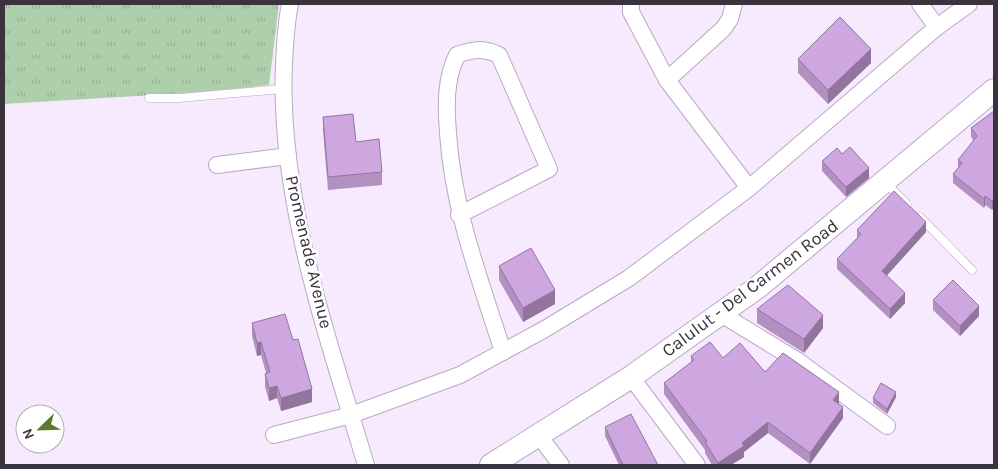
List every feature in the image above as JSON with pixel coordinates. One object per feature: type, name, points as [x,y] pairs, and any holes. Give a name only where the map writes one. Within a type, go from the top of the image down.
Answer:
[{"type":"main road","name":"Calulut - Del Carmen Road","points":[[491,465],[540,437],[631,377],[721,314],[810,246],[994,90]]},
{"type":"street","name":"Promenade Avenue","points":[[290,4],[283,89],[294,204],[303,243],[366,465]]},
{"type":"street","points":[[631,4],[631,12],[667,80],[749,188]]},
{"type":"street","points":[[667,80],[723,29],[730,19],[734,4]]},
{"type":"street","points":[[920,4],[937,27]]},
{"type":"street","points":[[274,435],[351,416],[460,375],[629,278],[749,188],[937,27],[969,4]]},
{"type":"street","points":[[459,215],[549,169],[499,55],[486,49],[472,49],[457,55],[451,68],[446,103],[450,164],[459,215],[503,352]]},
{"type":"street","points":[[216,165],[288,156]]},
{"type":"street","points":[[721,314],[798,361],[887,426]]},
{"type":"street","points":[[631,377],[697,465]]},
{"type":"street","points":[[540,437],[560,465]]},
{"type":"lane","points":[[149,98],[179,98],[283,89]]},
{"type":"lane","points":[[886,182],[972,270]]},
{"type":"green space","points":[[4,4],[279,4],[269,85],[204,92],[4,104]]},
{"type":"building","points":[[840,17],[871,49],[828,90],[798,59]]},
{"type":"building","points":[[994,111],[994,198],[992,201],[985,196],[984,199],[953,174],[962,163],[958,160],[977,136],[971,128]]},
{"type":"building","points":[[353,114],[356,142],[379,139],[382,172],[328,177],[323,117]]},
{"type":"building","points":[[850,147],[869,168],[846,187],[822,161],[837,148],[842,154]]},
{"type":"building","points":[[894,191],[926,222],[882,271],[905,293],[890,309],[837,259],[861,234],[857,230]]},
{"type":"building","points":[[531,248],[555,290],[523,308],[499,266]]},
{"type":"building","points":[[953,280],[979,306],[960,326],[933,300]]},
{"type":"building","points":[[788,285],[823,315],[804,339],[757,309]]},
{"type":"building","points":[[285,314],[293,340],[298,339],[312,389],[281,398],[277,386],[269,388],[265,374],[270,372],[261,342],[257,343],[252,323]]},
{"type":"building","points":[[710,342],[723,358],[740,343],[765,372],[783,353],[839,392],[833,400],[843,407],[810,453],[768,422],[742,443],[744,446],[718,463],[705,442],[707,441],[664,383],[694,360],[691,356]]},
{"type":"building","points":[[881,383],[896,392],[887,409],[873,398]]},
{"type":"building","points":[[631,414],[658,465],[623,465],[605,427]]}]
